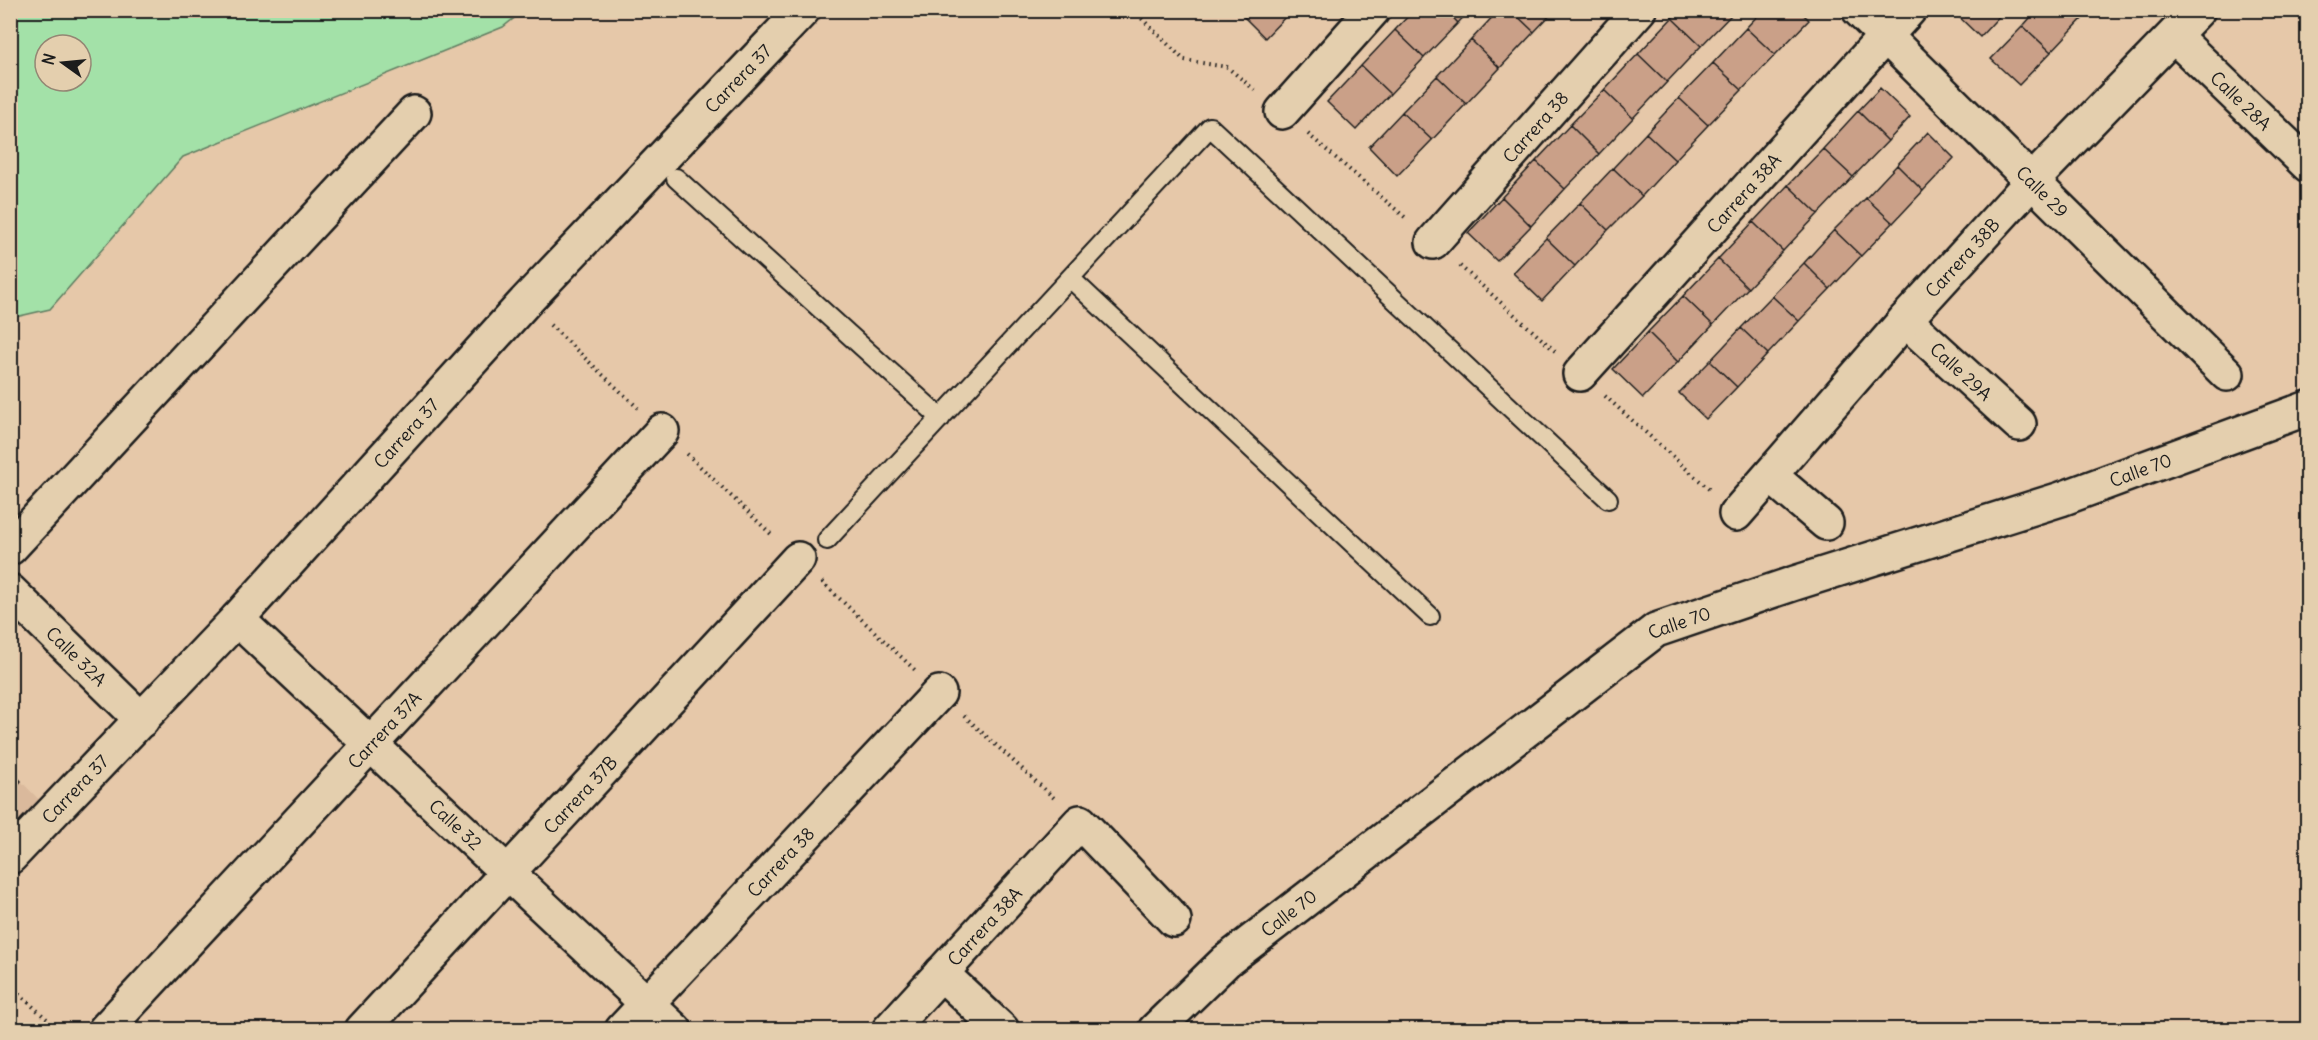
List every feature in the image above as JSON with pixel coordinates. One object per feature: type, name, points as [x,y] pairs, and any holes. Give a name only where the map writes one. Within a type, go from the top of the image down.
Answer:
[{"type":"street","name":"Carrera 37","points":[[10,857],[237,619],[525,302],[803,10]]},
{"type":"street","points":[[1282,112],[1373,10]]},
{"type":"street","name":"Carrera 38","points":[[1433,242],[1639,10]]},
{"type":"street","name":"Calle 29","points":[[1859,10],[2227,374]]},
{"type":"street","name":"Carrera 38A","points":[[1580,374],[1909,10]]},
{"type":"street","name":"Carrera 38B","points":[[1736,514],[1905,320],[2033,180],[2198,10]]},
{"type":"street","name":"Calle 28A","points":[[2174,36],[2307,165]]},
{"type":"street","points":[[10,548],[414,113]]},
{"type":"street","name":"Calle 29A","points":[[1905,320],[2019,424]]},
{"type":"street","name":"Calle 70","points":[[1155,1029],[1226,960],[1656,630],[2061,500],[2307,408]]},
{"type":"street","name":"Carrera 37A","points":[[105,1029],[663,431]]},
{"type":"street","points":[[1771,476],[1827,523]]},
{"type":"street","name":"Carrera 37B","points":[[362,1029],[798,559]]},
{"type":"street","name":"Calle 32A","points":[[10,591],[142,720]]},
{"type":"street","name":"Calle 32","points":[[237,619],[370,746],[508,871],[675,1029]]},
{"type":"street","name":"Carrera 38","points":[[622,1029],[939,693]]},
{"type":"street","name":"Carrera 38A","points":[[889,1029],[1080,822],[1174,920]]},
{"type":"street","points":[[941,973],[1002,1029]]},
{"type":"lane","points":[[827,540],[1210,127],[1608,499]]},
{"type":"lane","points":[[676,178],[941,418]]},
{"type":"lane","points":[[1070,279],[1430,616]]},
{"type":"path","points":[[10,986],[59,1029]]},
{"type":"shaded area","points":[[10,770],[52,813],[10,857]]},
{"type":"green space","points":[[11,10],[523,11],[503,27],[183,157],[50,309],[11,318]]},
{"type":"building","points":[[1237,10],[1292,10],[1265,38]]},
{"type":"building","points":[[1414,10],[1446,10],[1458,23],[1424,58],[1395,30]]},
{"type":"building","points":[[1446,10],[1470,10],[1458,23]]},
{"type":"building","points":[[1499,10],[1511,10],[1534,32],[1500,68],[1471,40]]},
{"type":"building","points":[[1511,10],[1555,10],[1534,32]]},
{"type":"building","points":[[1679,10],[1735,11],[1701,46],[1672,18]]},
{"type":"building","points":[[1763,10],[1799,10],[1809,20],[1775,55],[1746,28]]},
{"type":"building","points":[[1952,10],[2005,10],[1980,37]]},
{"type":"building","points":[[2037,10],[2074,10],[2083,18],[2051,52],[2023,26]]},
{"type":"building","points":[[1672,18],[1701,46],[1667,82],[1638,54]]},
{"type":"building","points":[[2023,26],[2051,52],[2019,85],[1991,59]]},
{"type":"building","points":[[1746,28],[1775,55],[1742,90],[1713,63]]},
{"type":"building","points":[[1395,30],[1424,58],[1390,94],[1361,66]]},
{"type":"building","points":[[1471,40],[1500,68],[1466,104],[1437,76]]},
{"type":"building","points":[[1638,54],[1667,82],[1633,118],[1604,90]]},
{"type":"building","points":[[1713,63],[1742,90],[1708,125],[1679,98]]},
{"type":"building","points":[[1361,66],[1390,94],[1356,130],[1327,102]]},
{"type":"building","points":[[1437,76],[1466,104],[1432,140],[1402,112]]},
{"type":"building","points":[[1880,88],[1910,117],[1888,141],[1858,111]]},
{"type":"building","points":[[1604,90],[1633,118],[1599,154],[1570,125]]},
{"type":"building","points":[[1679,98],[1708,125],[1675,160],[1646,133]]},
{"type":"building","points":[[1858,111],[1888,141],[1853,177],[1823,149]]},
{"type":"building","points":[[1402,112],[1432,140],[1397,176],[1369,147]]},
{"type":"building","points":[[1570,125],[1599,154],[1565,189],[1536,161]]},
{"type":"building","points":[[1928,132],[1954,158],[1923,191],[1897,165]]},
{"type":"building","points":[[1646,133],[1675,160],[1642,196],[1613,168]]},
{"type":"building","points":[[1823,149],[1853,177],[1818,214],[1788,185]]},
{"type":"building","points":[[1536,161],[1565,189],[1531,226],[1502,197]]},
{"type":"building","points":[[1897,165],[1923,191],[1893,223],[1866,198]]},
{"type":"building","points":[[1613,168],[1642,196],[1608,230],[1580,203]]},
{"type":"building","points":[[1788,185],[1818,214],[1783,251],[1753,222]]},
{"type":"building","points":[[1502,197],[1531,226],[1497,261],[1468,233]]},
{"type":"building","points":[[1866,198],[1893,223],[1861,256],[1834,230]]},
{"type":"building","points":[[1580,203],[1608,230],[1575,266],[1546,238]]},
{"type":"building","points":[[1753,222],[1783,251],[1748,288],[1718,259]]},
{"type":"building","points":[[1834,230],[1861,256],[1830,289],[1804,263]]},
{"type":"building","points":[[1546,238],[1575,266],[1542,301],[1513,273]]},
{"type":"building","points":[[1718,259],[1748,288],[1713,325],[1683,296]]},
{"type":"building","points":[[1804,263],[1830,289],[1799,321],[1772,296]]},
{"type":"building","points":[[1683,296],[1713,325],[1678,362],[1648,332]]},
{"type":"building","points":[[1772,296],[1799,321],[1768,354],[1741,328]]},
{"type":"building","points":[[1741,328],[1768,354],[1737,387],[1710,361]]},
{"type":"building","points":[[1648,332],[1678,362],[1643,398],[1613,369]]},
{"type":"building","points":[[1710,361],[1737,387],[1706,419],[1679,393]]},
{"type":"building","points":[[10,770],[21,781],[10,793]]}]
